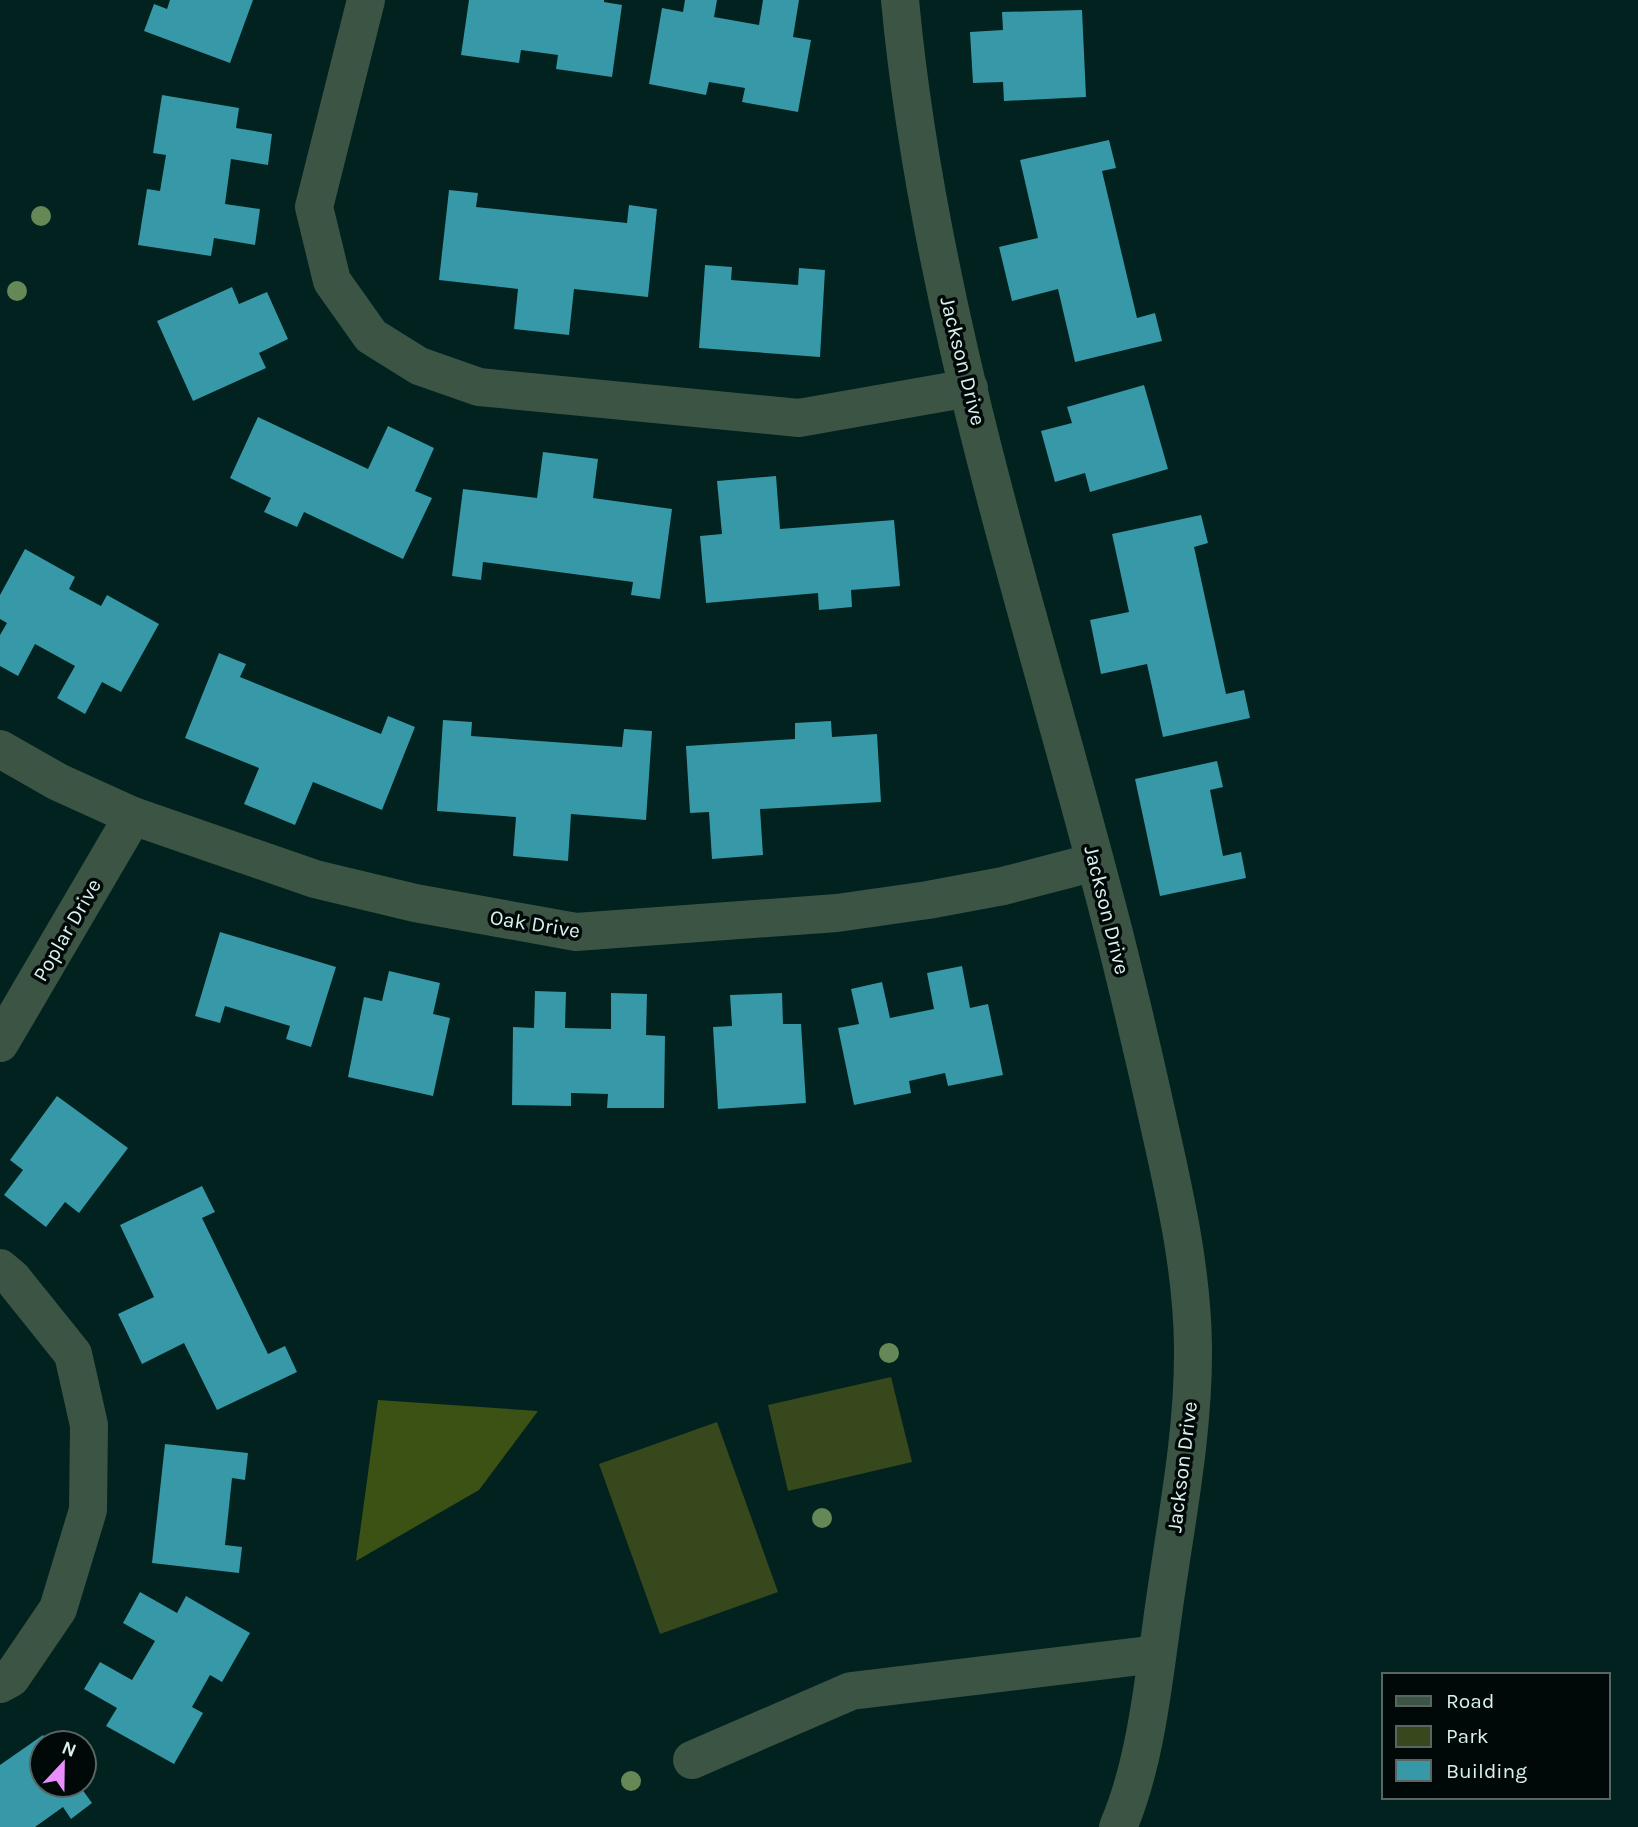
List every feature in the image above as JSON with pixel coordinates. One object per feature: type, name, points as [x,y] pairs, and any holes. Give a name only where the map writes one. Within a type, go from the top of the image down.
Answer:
[{"type":"street","points":[[366,0],[314,207],[332,281],[371,336],[419,366],[479,387],[799,418],[969,388]]},
{"type":"street","name":"Jackson Drive","points":[[900,0],[926,197],[969,388],[1138,1030],[1178,1208],[1190,1284],[1193,1347],[1191,1409],[1157,1654],[1138,1757],[1118,1827]]},
{"type":"street","name":"Oak Drive","points":[[0,749],[58,782],[133,817],[315,879],[415,903],[576,932],[863,909],[1003,886],[1095,862]]},
{"type":"street","name":"Poplar Drive","points":[[0,1043],[133,817]]},
{"type":"street","points":[[0,1268],[12,1278],[73,1354],[89,1425],[88,1510],[58,1609],[11,1678],[0,1684]]},
{"type":"street","points":[[692,1760],[851,1691],[1157,1654]]},
{"type":"green space","points":[[891,1377],[912,1462],[788,1491],[768,1405]]},
{"type":"green space","points":[[378,1400],[538,1411],[479,1490],[356,1561]]},
{"type":"green space","points":[[717,1422],[778,1592],[660,1634],[599,1464]]},
{"type":"building","points":[[170,0],[253,0],[230,63],[144,31],[154,4],[167,9]]},
{"type":"building","points":[[469,0],[604,0],[622,5],[612,77],[556,69],[558,55],[521,50],[519,63],[461,55]]},
{"type":"building","points":[[685,0],[717,0],[714,17],[759,25],[763,0],[799,0],[793,37],[811,40],[798,112],[742,102],[745,88],[709,82],[706,95],[649,84],[662,8],[683,12]]},
{"type":"building","points":[[1082,10],[1086,97],[1004,101],[1003,82],[973,83],[970,32],[1003,30],[1002,12]]},
{"type":"building","points":[[162,95],[239,108],[236,128],[272,134],[268,165],[231,159],[225,204],[260,209],[255,245],[214,238],[211,256],[138,245],[147,189],[160,191],[166,155],[153,153]]},
{"type":"building","points":[[1109,140],[1116,168],[1102,171],[1137,318],[1155,313],[1162,341],[1075,362],[1058,289],[1012,301],[999,247],[1038,238],[1020,160]]},
{"type":"building","points":[[449,190],[478,193],[476,207],[627,223],[629,205],[657,209],[648,297],[574,289],[569,335],[514,329],[518,289],[439,280]]},
{"type":"building","points":[[705,265],[732,267],[731,280],[798,285],[799,268],[825,270],[820,357],[699,348]]},
{"type":"building","points":[[232,287],[239,304],[267,292],[288,339],[259,353],[266,368],[193,401],[157,321]]},
{"type":"building","points":[[1144,385],[1168,469],[1090,492],[1085,473],[1055,482],[1041,431],[1072,423],[1067,407]]},
{"type":"building","points":[[258,417],[368,469],[388,426],[434,448],[415,491],[432,498],[403,559],[304,512],[297,527],[264,512],[271,498],[230,478]]},
{"type":"building","points":[[543,452],[598,459],[593,498],[672,509],[660,599],[631,595],[633,582],[483,562],[481,580],[452,576],[463,489],[537,498]]},
{"type":"building","points":[[776,476],[780,529],[894,520],[900,586],[851,590],[852,607],[819,610],[818,593],[706,603],[700,536],[722,534],[717,481]]},
{"type":"building","points":[[1201,515],[1208,543],[1194,547],[1226,694],[1244,690],[1250,718],[1163,737],[1147,664],[1101,674],[1090,620],[1129,612],[1112,534]]},
{"type":"building","points":[[25,549],[75,577],[69,589],[101,606],[107,595],[159,624],[121,692],[102,682],[85,714],[57,698],[75,666],[35,644],[18,676],[0,666],[0,635],[7,623],[0,619],[0,595]]},
{"type":"building","points":[[219,653],[246,664],[240,677],[381,734],[388,716],[415,727],[382,810],[313,782],[295,825],[244,804],[259,768],[185,738]]},
{"type":"building","points":[[443,720],[472,722],[471,736],[622,747],[624,729],[652,731],[646,820],[571,814],[568,861],[513,856],[516,817],[437,811]]},
{"type":"building","points":[[831,721],[832,737],[877,734],[881,802],[760,809],[763,855],[712,859],[709,812],[690,813],[686,746],[795,739],[795,723]]},
{"type":"building","points":[[1217,761],[1223,787],[1210,790],[1223,856],[1241,852],[1246,878],[1160,896],[1135,779]]},
{"type":"building","points":[[220,932],[336,967],[311,1047],[286,1039],[290,1026],[225,1006],[220,1023],[195,1016]]},
{"type":"building","points":[[962,966],[970,1008],[988,1004],[1003,1075],[948,1086],[945,1073],[909,1081],[911,1093],[854,1105],[838,1028],[859,1024],[851,989],[882,982],[890,1018],[934,1009],[927,973]]},
{"type":"building","points":[[389,971],[440,983],[433,1014],[450,1018],[433,1096],[348,1077],[364,997],[382,1001]]},
{"type":"building","points":[[535,991],[566,992],[565,1028],[611,1029],[611,993],[647,994],[646,1035],[665,1036],[664,1108],[607,1108],[608,1094],[571,1093],[571,1106],[512,1105],[513,1027],[534,1028]]},
{"type":"building","points":[[782,993],[783,1024],[801,1024],[806,1103],[718,1109],[713,1027],[732,1026],[730,995]]},
{"type":"building","points":[[57,1096],[128,1148],[79,1213],[65,1202],[46,1227],[4,1195],[23,1170],[10,1160]]},
{"type":"building","points":[[202,1186],[215,1212],[202,1218],[268,1354],[285,1346],[297,1372],[217,1410],[184,1343],[142,1364],[118,1314],[154,1297],[120,1225]]},
{"type":"building","points":[[165,1444],[248,1453],[245,1480],[232,1478],[225,1545],[242,1547],[239,1573],[152,1563]]},
{"type":"building","points":[[140,1592],[177,1613],[186,1596],[250,1633],[222,1682],[210,1675],[192,1707],[203,1713],[174,1764],[106,1726],[117,1708],[84,1689],[100,1662],[132,1680],[155,1641],[123,1623]]},
{"type":"building","points":[[28,1745],[28,1799],[89,1799],[92,1803],[71,1819],[63,1807],[35,1827],[0,1827],[0,1765]]}]
